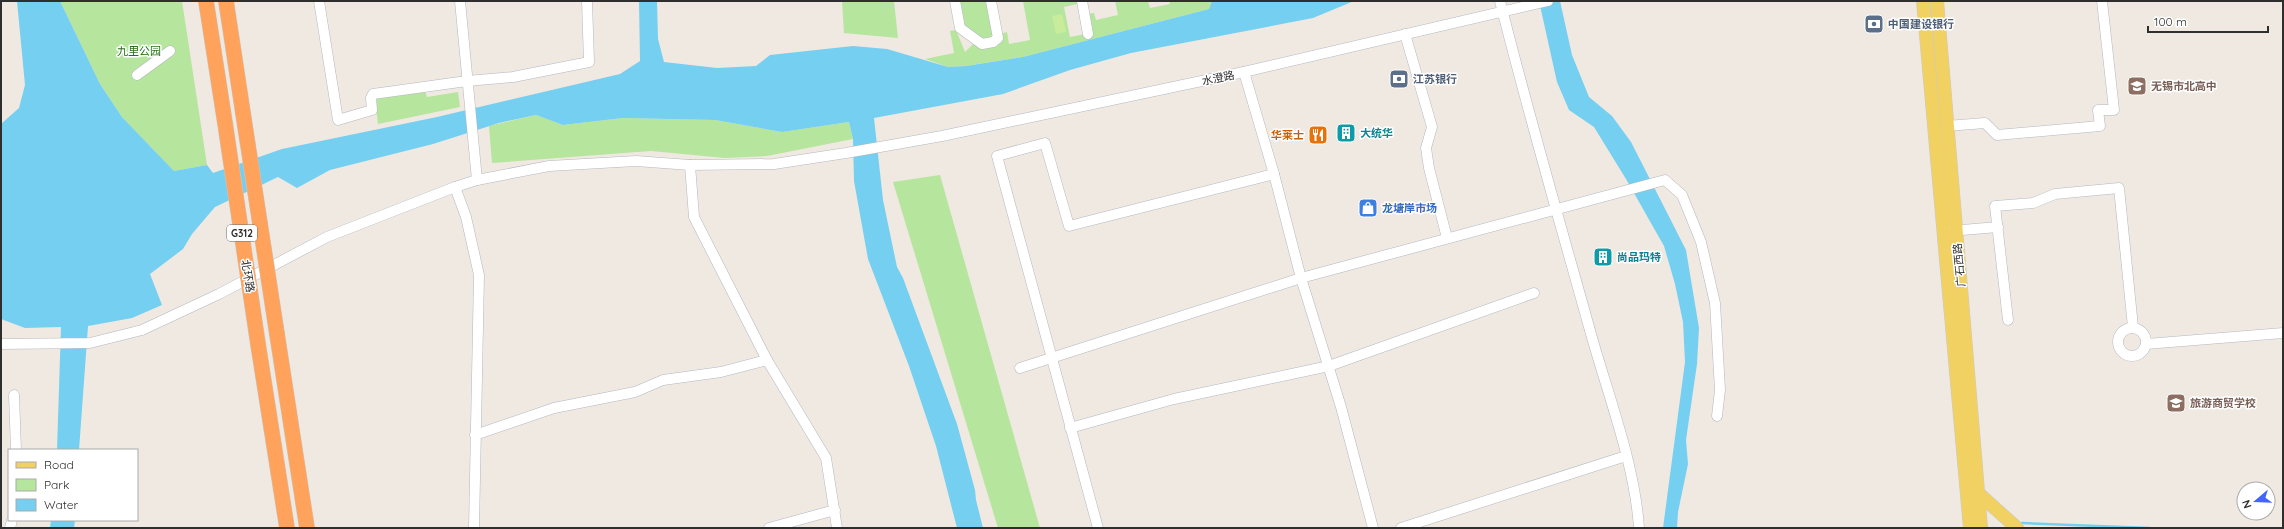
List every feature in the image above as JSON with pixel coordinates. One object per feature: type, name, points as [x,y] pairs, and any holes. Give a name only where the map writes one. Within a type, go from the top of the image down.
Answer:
[{"type":"highway","name":"北环路","points":[[226,1],[307,528]]},
{"type":"highway","name":"北环路","points":[[206,5],[287,528]]},
{"type":"main road","points":[[1923,1],[1949,231],[1970,528]]},
{"type":"main road","name":"广石西路","points":[[1936,1],[1946,126],[1949,231],[1981,528]]},
{"type":"main road","points":[[1978,493],[2017,528]]},
{"type":"street","points":[[319,1],[338,120],[372,110],[370,98],[373,94],[468,81],[513,77],[589,62],[587,1]]},
{"type":"street","points":[[460,1],[477,180]]},
{"type":"street","points":[[955,1],[960,28],[982,44],[994,42],[998,38],[991,1]]},
{"type":"street","points":[[1082,1],[1088,34]]},
{"type":"street","name":"水澄路","points":[[1,344],[90,343],[142,330],[219,294],[327,237],[455,186],[477,180],[549,166],[636,161],[690,165],[774,164],[846,153],[949,134],[1244,72],[1404,34],[1501,6],[1534,4],[1548,1]]},
{"type":"street","points":[[1946,126],[1985,123],[1997,135],[2100,126],[2098,110],[2114,110],[2102,1]]},
{"type":"street","points":[[1501,6],[1555,208],[1626,456],[1638,506],[1639,528]]},
{"type":"street","points":[[1404,34],[1432,126],[1426,148],[1447,238]]},
{"type":"street","points":[[137,75],[170,50]]},
{"type":"street","points":[[1244,72],[1274,174],[1301,278],[1329,366],[1373,528]]},
{"type":"street","points":[[1098,528],[997,156],[1045,143],[1069,226],[1274,174]]},
{"type":"street","points":[[690,165],[694,217],[767,360],[826,458],[837,528]]},
{"type":"street","points":[[1020,368],[1301,278],[1555,208],[1665,180],[1682,194],[1701,242],[1715,303],[1720,390],[1717,416]]},
{"type":"street","points":[[455,186],[466,217],[480,275],[475,435],[474,528]]},
{"type":"street","points":[[2008,320],[1995,206],[2033,203],[2055,194],[2119,188],[2133,327]]},
{"type":"street","points":[[1949,231],[1998,227]]},
{"type":"street","points":[[1070,428],[1174,399],[1329,366],[1534,293]]},
{"type":"street","points":[[2133,327],[2142,331],[2146,344],[2142,352],[2138,355],[2128,356],[2121,350],[2118,337],[2124,330],[2133,327]]},
{"type":"street","points":[[2146,344],[2283,333]]},
{"type":"street","points":[[475,435],[554,408],[635,392],[663,380],[721,372],[767,360]]},
{"type":"street","points":[[14,395],[16,449]]},
{"type":"street","points":[[1401,528],[1626,456]]},
{"type":"street","points":[[769,528],[835,510]]},
{"type":"green space","name":"九里公园","points":[[60,1],[182,1],[207,165],[174,171],[122,117],[100,84]]},
{"type":"green space","points":[[842,1],[894,1],[898,38],[844,33]]},
{"type":"green space","points":[[958,1],[988,1],[995,35],[987,41],[962,26]]},
{"type":"green space","points":[[1023,1],[1078,1],[1078,4],[1064,7],[1070,37],[1091,33],[1087,14],[1094,13],[1096,20],[1118,15],[1115,1],[1148,1],[1150,8],[1170,4],[1169,1],[1212,1],[1209,9],[1023,57],[965,66],[948,67],[925,59],[954,53],[950,31],[956,30],[965,52],[974,43],[978,46],[1000,34],[1007,32],[1009,44],[1030,40]]},
{"type":"green space","points":[[1062,14],[1066,32],[1056,34],[1052,16]]},
{"type":"green space","points":[[425,91],[427,97],[458,92],[460,107],[378,124],[375,99]]},
{"type":"green space","points":[[536,115],[563,125],[623,118],[715,120],[782,132],[849,122],[853,139],[767,156],[725,158],[651,151],[492,163],[489,126]]},
{"type":"green space","points":[[940,175],[1040,528],[998,528],[893,182]]},
{"type":"water","points":[[17,1],[60,1],[100,84],[122,117],[174,171],[207,165],[213,173],[282,149],[437,117],[620,74],[640,61],[639,1],[657,1],[658,39],[664,62],[717,68],[756,66],[770,55],[853,46],[887,49],[948,67],[966,66],[1023,57],[1209,9],[1212,1],[1354,1],[1313,18],[1131,53],[1070,70],[1003,94],[874,118],[883,200],[897,267],[903,278],[957,424],[975,490],[983,528],[957,528],[936,446],[909,366],[868,259],[854,181],[853,139],[849,122],[782,132],[715,120],[623,118],[563,125],[536,115],[499,123],[433,144],[330,170],[297,188],[278,177],[215,207],[192,234],[183,249],[150,274],[162,305],[132,318],[88,326],[79,449],[57,449],[61,327],[25,328],[1,319],[1,124],[19,108],[25,85]]},
{"type":"water","points":[[1539,1],[1560,1],[1572,55],[1589,97],[1612,116],[1631,142],[1686,250],[1699,328],[1697,364],[1686,440],[1688,464],[1678,512],[1677,528],[1663,528],[1685,362],[1683,322],[1675,284],[1664,246],[1626,179],[1594,127],[1569,110],[1557,82]]},
{"type":"water","points":[[51,521],[75,521],[74,528],[50,528]]},
{"type":"waterway","points":[[2022,523],[2150,528]]},
{"type":"place","name":"中国建设银行","points":[[1874,24]]},
{"type":"place","name":"江苏银行","points":[[1399,79]]},
{"type":"place","name":"无锡市北高中","points":[[2137,86]]},
{"type":"place","name":"大统华","points":[[1346,133]]},
{"type":"place","name":"华莱士","points":[[1318,135]]},
{"type":"place","name":"龙塘岸市场","points":[[1368,208]]},
{"type":"place","name":"尚品玛特","points":[[1603,257]]},
{"type":"place","name":"旅游商贸学校","points":[[2176,403]]}]
